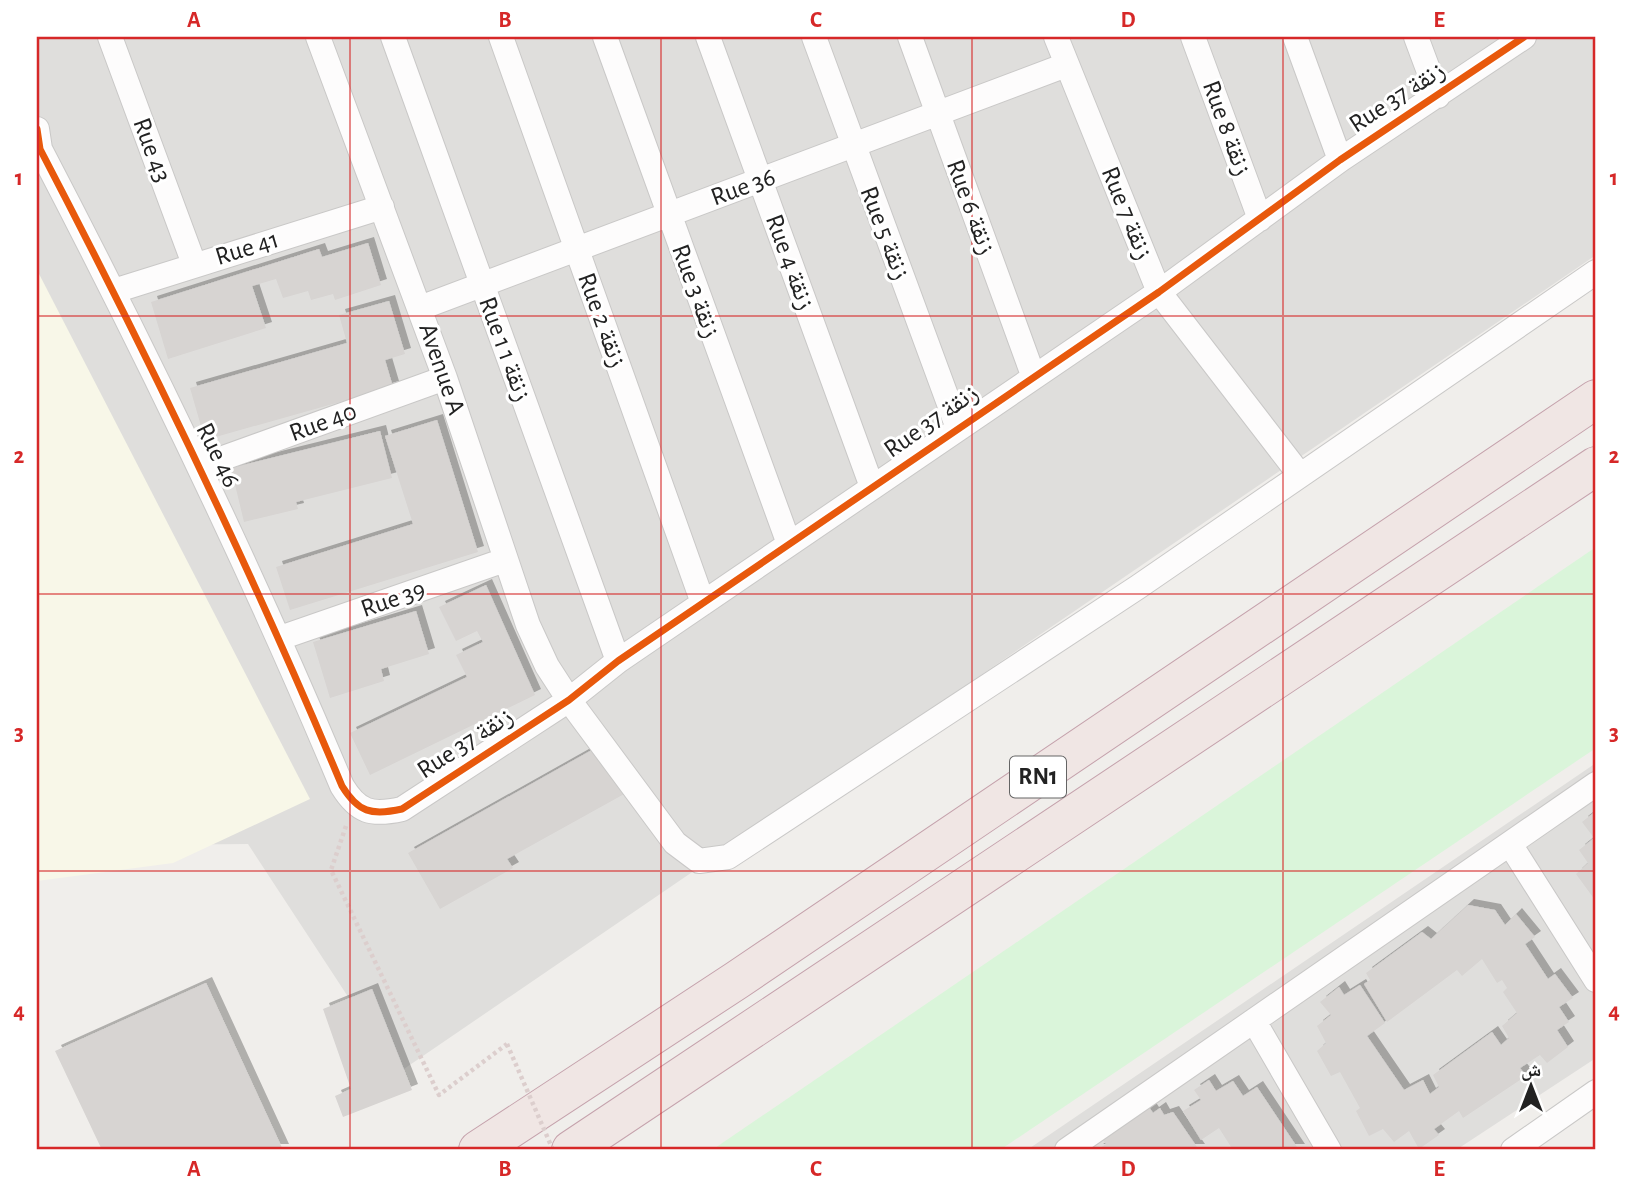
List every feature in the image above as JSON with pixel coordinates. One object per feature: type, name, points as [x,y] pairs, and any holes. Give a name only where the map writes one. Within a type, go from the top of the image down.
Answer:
[{"type":"highway","name":"RN1","points":[[478,1150],[737,980],[1596,400]]},
{"type":"highway","name":"RN1","points":[[571,1150],[1596,466]]},
{"type":"street","name":"Rue 43","points":[[110,37],[194,264]]},
{"type":"street","name":"Avenue A","points":[[318,37],[420,308],[528,625],[547,666],[569,699],[675,843],[699,861],[728,858],[1138,587],[1596,272]]},
{"type":"street","name":"Rue 1 زنقة 1","points":[[393,37],[618,661]]},
{"type":"street","name":"Rue 2 زنقة","points":[[501,37],[703,603]]},
{"type":"street","name":"Rue 3 زنقة","points":[[605,37],[789,544]]},
{"type":"street","name":"Rue 4 زنقة","points":[[708,37],[872,487]]},
{"type":"street","name":"Rue 5 زنقة","points":[[814,37],[958,428]]},
{"type":"street","name":"Rue 6 زنقة","points":[[910,37],[1034,375]]},
{"type":"street","name":"Rue 7 زنقة","points":[[1056,37],[1159,292],[1300,475]]},
{"type":"street","name":"Rue 8 زنقة","points":[[1193,37],[1260,219]]},
{"type":"street","points":[[1295,37],[1340,160]]},
{"type":"street","points":[[1416,37],[1438,96]]},
{"type":"street","name":"Rue 37 زنقة","points":[[353,805],[374,813],[402,810],[569,699],[618,661],[1159,292],[1340,160],[1438,96],[1518,39]]},
{"type":"street","name":"Rue 36","points":[[420,308],[1066,65]]},
{"type":"street","name":"Rue 46","points":[[38,142],[201,466],[280,638],[342,786],[353,805]]},
{"type":"street","name":"Rue 41","points":[[114,291],[382,207]]},
{"type":"street","name":"Rue 40","points":[[201,466],[445,378]]},
{"type":"street","name":"Rue 39","points":[[280,638],[505,559]]},
{"type":"street","points":[[1067,1150],[1596,784]]},
{"type":"street","points":[[1510,844],[1596,980]]},
{"type":"street","points":[[1254,1021],[1329,1150]]},
{"type":"street","points":[[1513,1150],[1596,1092]]},
{"type":"path","points":[[353,805],[331,870],[439,1095],[507,1044],[553,1150]]},
{"type":"shaded area","points":[[37,37],[1596,37],[1596,255],[398,1073],[248,844],[37,846]]},
{"type":"shaded area","points":[[37,270],[310,799],[173,863],[37,881]]},
{"type":"shaded area","points":[[1596,763],[1596,1058],[1456,1150],[1027,1150]]},
{"type":"green space","points":[[1596,547],[1596,748],[1000,1150],[712,1150]]},
{"type":"building","points":[[368,243],[381,285],[335,300],[333,294],[311,300],[308,291],[283,298],[276,279],[252,286],[266,328],[168,359],[151,302],[319,249],[322,257]]},
{"type":"building","points":[[389,301],[405,354],[385,360],[393,387],[205,440],[190,388],[347,343],[339,315]]},
{"type":"building","points":[[437,420],[478,552],[290,610],[276,567],[413,524],[385,436]]},
{"type":"building","points":[[380,431],[392,478],[296,502],[298,509],[244,522],[231,468]]},
{"type":"building","points":[[486,585],[535,695],[370,775],[350,733],[467,677],[456,655],[483,642],[477,631],[456,641],[439,607]]},
{"type":"building","points":[[416,611],[429,654],[381,669],[384,681],[330,698],[313,642]]},
{"type":"building","points":[[599,746],[626,793],[507,859],[513,868],[440,909],[408,853]]},
{"type":"building","points":[[1596,811],[1595,900],[1576,874],[1588,863],[1579,850],[1594,838],[1582,822]]},
{"type":"building","points":[[1468,905],[1495,910],[1505,925],[1516,914],[1535,937],[1525,944],[1548,979],[1555,974],[1573,998],[1559,1007],[1569,1022],[1557,1030],[1568,1047],[1547,1063],[1540,1055],[1520,1068],[1526,1076],[1463,1118],[1459,1111],[1434,1129],[1439,1135],[1419,1149],[1409,1131],[1394,1142],[1383,1129],[1369,1136],[1356,1111],[1360,1108],[1340,1072],[1331,1076],[1317,1051],[1326,1043],[1317,1026],[1331,1015],[1320,1002],[1339,987],[1344,995],[1360,985],[1385,1023],[1367,1036],[1404,1090],[1423,1080],[1430,1094],[1439,1087],[1433,1075],[1492,1032],[1501,1045],[1509,1038],[1502,1026],[1517,1013],[1503,992],[1507,988],[1502,980],[1497,983],[1482,959],[1462,976],[1457,970],[1387,1022],[1364,984],[1370,980],[1366,973],[1422,932],[1431,939]]},
{"type":"building","points":[[206,983],[283,1150],[102,1150],[55,1051]]},
{"type":"building","points":[[372,989],[412,1090],[343,1117],[335,1096],[351,1089],[323,1009]]},
{"type":"building","points":[[1209,1080],[1216,1091],[1233,1081],[1243,1096],[1257,1087],[1299,1150],[1233,1150],[1219,1128],[1201,1140],[1183,1111],[1201,1100],[1194,1090]]},
{"type":"building","points":[[1149,1107],[1153,1113],[1160,1108],[1164,1115],[1173,1112],[1199,1150],[1097,1150],[1106,1144],[1102,1139]]},
{"type":"cycle path","points":[[37,129],[40,149],[198,464],[272,624],[342,786],[360,807],[382,812],[402,809],[569,700],[618,661],[1159,292],[1340,160],[1524,37]]}]
